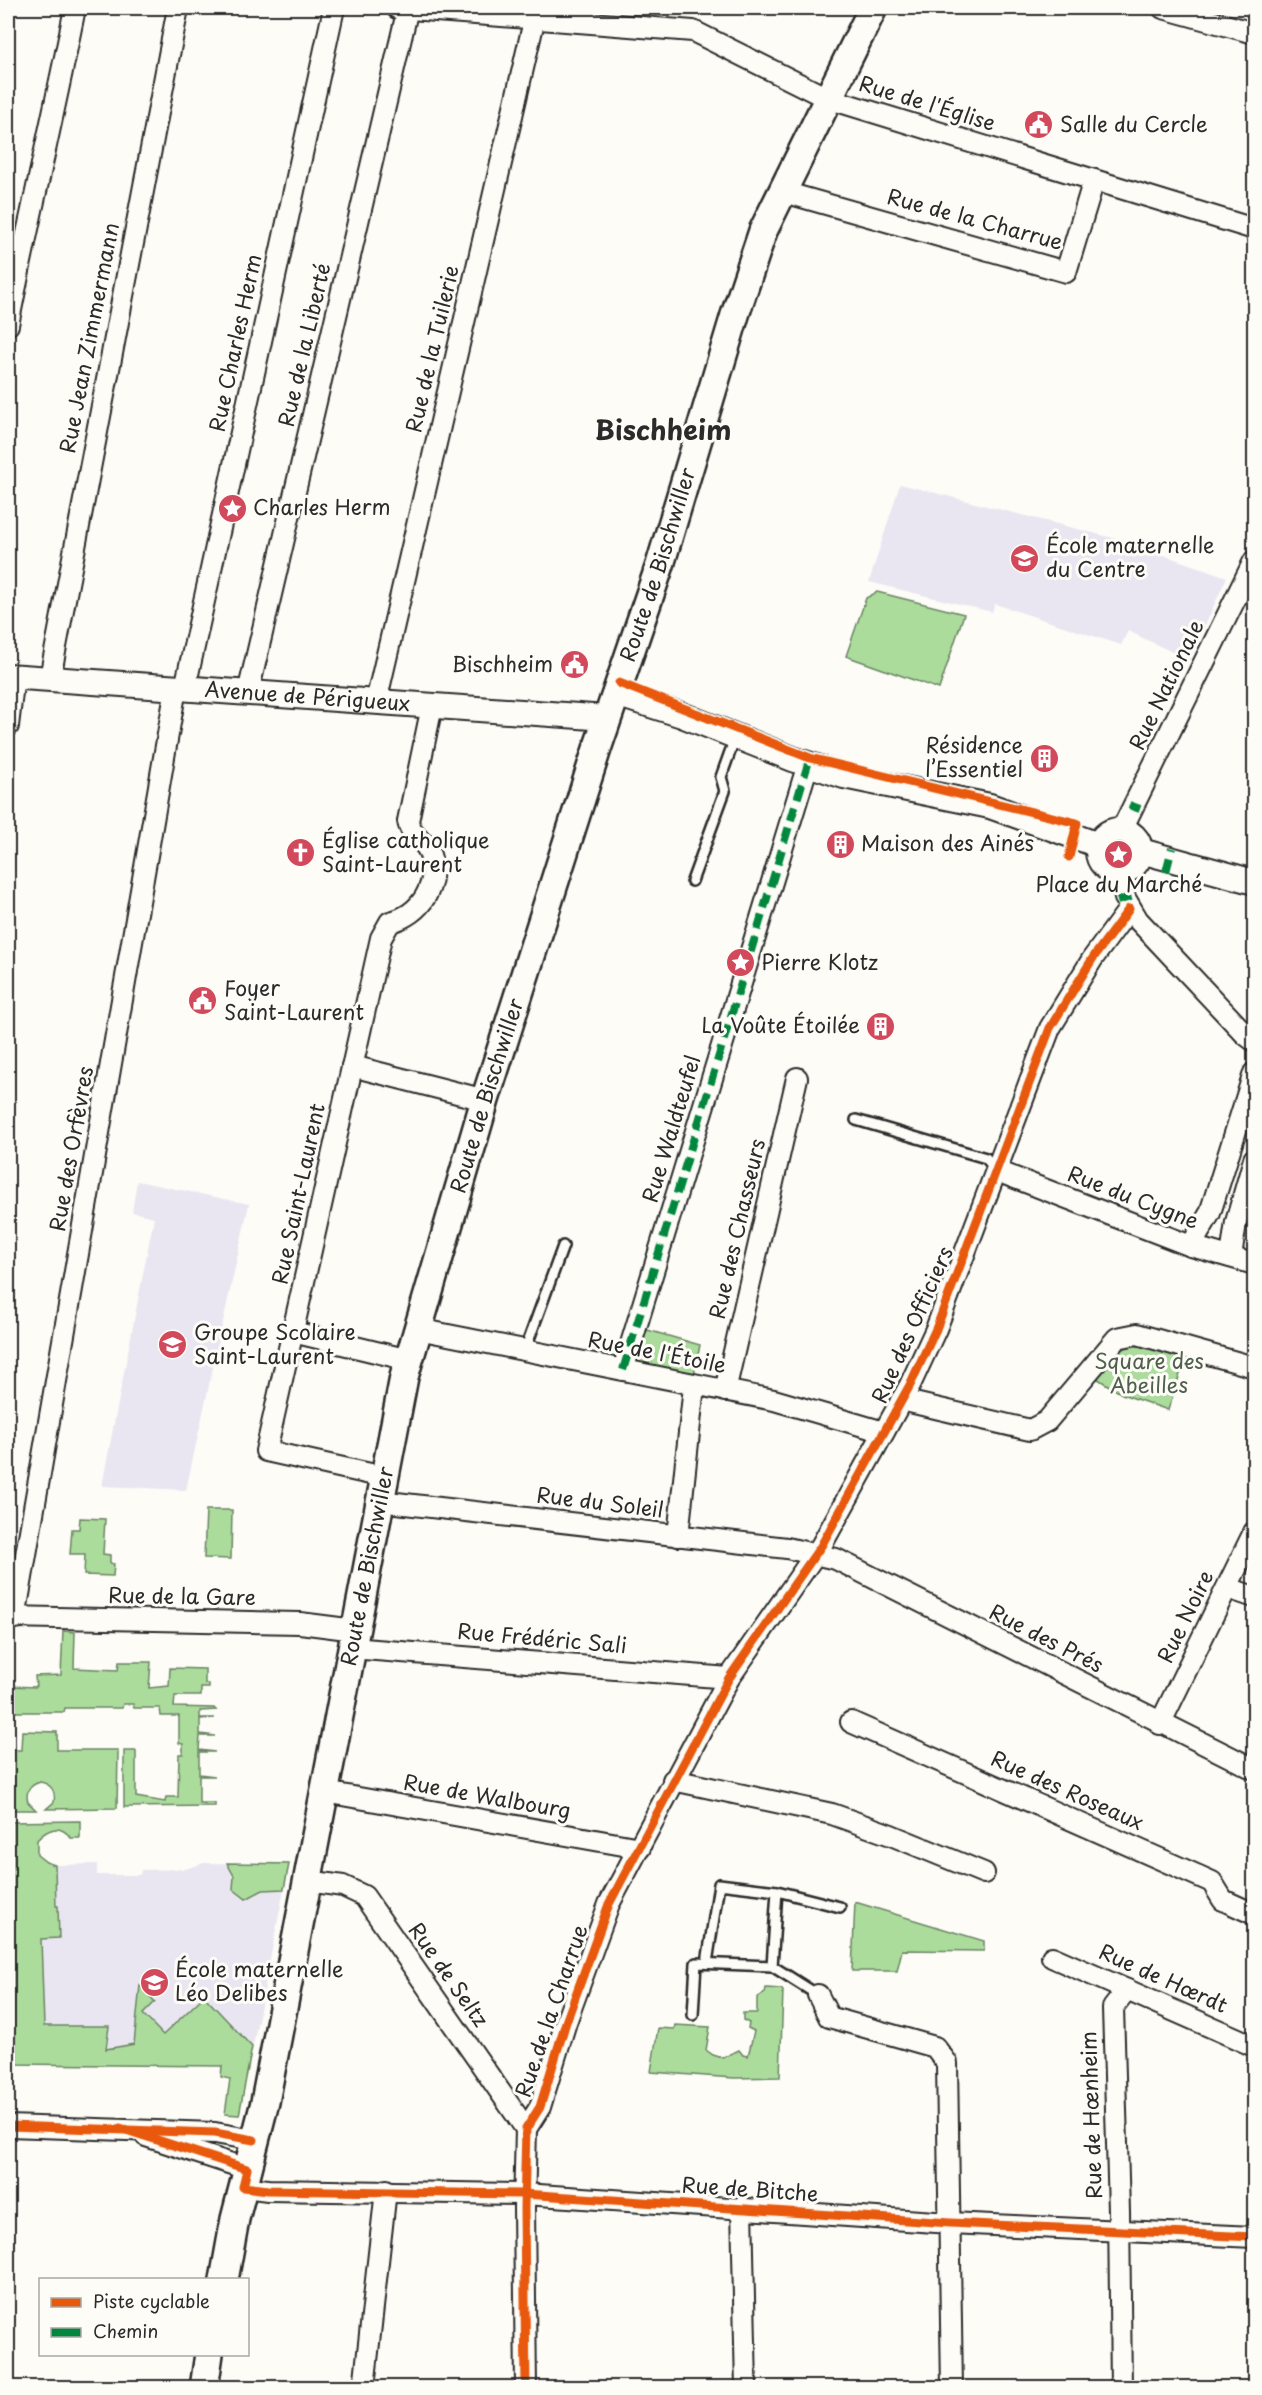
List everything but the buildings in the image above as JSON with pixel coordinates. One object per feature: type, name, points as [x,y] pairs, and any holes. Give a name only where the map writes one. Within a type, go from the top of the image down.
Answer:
[{"type":"main road","name":"Route de Bischwiller","points":[[224,2278],[245,2178],[265,2102],[382,1489],[409,1360],[485,1101],[612,706],[660,566],[735,315],[763,231],[780,191],[873,8]]},
{"type":"main road","points":[[204,2388],[209,2356]]},
{"type":"street","points":[[8,325],[75,8]]},
{"type":"street","name":"Rue Jean Zimmermann","points":[[50,678],[178,8]]},
{"type":"street","name":"Rue Charles Herm","points":[[181,688],[334,8]]},
{"type":"street","name":"Rue de l'Église","points":[[397,8],[536,13],[693,32],[827,98],[1254,229]]},
{"type":"street","name":"Rue de la Liberté","points":[[248,693],[408,8]]},
{"type":"street","points":[[1163,8],[1254,33]]},
{"type":"street","name":"Rue de la Tuilerie","points":[[376,702],[536,13]]},
{"type":"street","name":"Rue de la Charrue","points":[[780,191],[1066,272],[1094,180]]},
{"type":"street","name":"Rue Nationale","points":[[1122,830],[1254,565]]},
{"type":"street","points":[[8,726],[11,676]]},
{"type":"street","name":"Avenue de Périgueux","points":[[11,676],[432,706],[612,706],[736,735],[844,776],[990,806],[1090,842],[1098,847]]},
{"type":"street","name":"Rue des Orfèvres","points":[[11,1617],[181,688]]},
{"type":"street","name":"Rue Saint-Laurent","points":[[382,1489],[266,1451],[381,938],[390,922],[403,919],[418,909],[424,900],[430,880],[429,852],[423,841],[409,828],[408,821],[432,706]]},
{"type":"street","name":"Rue Waldteufel","points":[[623,1370],[808,764]]},
{"type":"street","points":[[1122,830],[1137,839],[1141,851],[1132,868],[1120,872],[1102,864],[1098,847],[1108,833],[1122,830]]},
{"type":"street","points":[[1141,851],[1254,882]]},
{"type":"street","points":[[1120,872],[1129,909],[1153,938],[1254,1041]]},
{"type":"street","name":"Rue des Officiers","points":[[696,1739],[729,1678],[814,1554],[901,1400],[936,1329],[1050,1028],[1094,958],[1129,909]]},
{"type":"street","points":[[352,1066],[485,1101]]},
{"type":"street","points":[[1191,1246],[1210,1213],[1254,1073]]},
{"type":"street","name":"Rue des Chasseurs","points":[[725,1391],[797,1078]]},
{"type":"street","points":[[1231,1257],[1236,1222],[1254,1159]]},
{"type":"street","name":"Rue du Cygne","points":[[997,1171],[1191,1246],[1254,1264]]},
{"type":"street","name":"Rue de l'Étoile","points":[[418,1329],[694,1386],[774,1400],[884,1432]]},
{"type":"street","points":[[293,1332],[409,1360]]},
{"type":"street","points":[[901,1400],[1030,1430],[1047,1421],[1117,1338],[1137,1334],[1254,1367]]},
{"type":"street","points":[[678,1536],[694,1386]]},
{"type":"street","name":"Rue du Soleil","points":[[382,1489],[678,1536],[787,1548],[814,1554]]},
{"type":"street","name":"Rue Noire","points":[[1160,1724],[1254,1532]]},
{"type":"street","name":"Rue des Prés","points":[[814,1554],[836,1560],[1254,1769]]},
{"type":"street","points":[[1228,1588],[1254,1597]]},
{"type":"street","name":"Rue de la Gare","points":[[11,1617],[300,1623],[353,1639]]},
{"type":"street","name":"Rue Frédéric Sali","points":[[353,1639],[729,1678]]},
{"type":"street","name":"Rue des Roseaux","points":[[851,1722],[1212,1882],[1222,1899],[1254,1914]]},
{"type":"street","name":"Rue de la Charrue","points":[[526,2388],[524,2194],[526,2129],[540,2107],[566,2022],[609,1904],[696,1739]]},
{"type":"street","points":[[673,1780],[832,1814],[891,1835],[984,1874]]},
{"type":"street","name":"Rue de Walbourg","points":[[325,1792],[640,1848]]},
{"type":"street","name":"Rue de Seltz","points":[[308,1881],[343,1886],[364,1896],[526,2129]]},
{"type":"street","name":"Rue de Hœrdt","points":[[1052,1957],[1254,2046]]},
{"type":"street","name":"Rue de Hœnheim","points":[[1121,2388],[1113,2008],[1127,1990]]},
{"type":"street","points":[[818,1995],[829,2017],[935,2047],[947,2063],[952,2388]]},
{"type":"street","points":[[8,2126],[215,2133],[254,2140]]},
{"type":"street","name":"Rue de Bitche","points":[[120,2128],[245,2178],[268,2190],[386,2190],[524,2194],[742,2207],[950,2223],[1254,2237]]},
{"type":"street","points":[[364,2388],[386,2190]]},
{"type":"street","points":[[742,2207],[746,2388]]},
{"type":"lane","points":[[692,880],[725,791],[721,777],[736,735]]},
{"type":"lane","points":[[856,1120],[986,1158],[997,1171]]},
{"type":"lane","points":[[525,1351],[563,1245]]},
{"type":"lane","points":[[707,1963],[719,1884],[777,1891],[840,1907]]},
{"type":"lane","points":[[772,1966],[777,1891]]},
{"type":"lane","points":[[693,2015],[696,1962],[772,1966],[818,1995]]},
{"type":"shaded area","name":"École maternelle du Centre","points":[[900,484],[1117,539],[1227,577],[1189,660],[1128,631],[1121,645],[995,604],[992,612],[869,582]]},
{"type":"shaded area","name":"Groupe Scolaire Saint-Laurent","points":[[137,1181],[249,1204],[186,1490],[102,1486],[154,1217],[132,1212]]},
{"type":"shaded area","name":"École maternelle Léo Delibes","points":[[204,1863],[289,1864],[249,2066],[45,2065],[41,1938],[58,1938],[55,1865],[97,1864],[97,1875],[140,1875],[141,1870],[185,1869]]},
{"type":"green space","points":[[877,592],[964,614],[939,689],[846,656],[866,598]]},
{"type":"green space","points":[[644,1329],[700,1345],[693,1380],[632,1366]]},
{"type":"green space","name":"Square des Abeilles","points":[[1130,1344],[1186,1356],[1168,1410],[1122,1394],[1095,1377],[1117,1353]]},
{"type":"green space","points":[[206,1510],[232,1510],[231,1559],[204,1558]]},
{"type":"green space","points":[[80,1518],[105,1519],[103,1554],[110,1555],[110,1563],[114,1564],[113,1576],[84,1575],[85,1554],[70,1554],[72,1529],[79,1529]]},
{"type":"green space","points":[[63,1631],[75,1632],[74,1668],[118,1670],[119,1662],[151,1662],[149,1688],[169,1686],[170,1668],[205,1669],[205,1684],[209,1684],[209,1688],[201,1688],[201,1696],[175,1696],[174,1707],[214,1708],[216,1710],[200,1711],[200,1718],[215,1718],[200,1719],[200,1734],[215,1736],[200,1736],[199,1750],[215,1752],[199,1752],[199,1774],[215,1776],[199,1776],[199,1803],[215,1803],[215,1806],[124,1807],[124,1751],[136,1751],[136,1797],[165,1802],[166,1797],[178,1797],[179,1754],[183,1754],[183,1744],[179,1743],[179,1716],[161,1716],[160,1708],[134,1708],[133,1704],[123,1704],[122,1708],[65,1708],[64,1712],[15,1712],[14,1708],[8,1708],[8,1686],[36,1687],[35,1676],[61,1675]]},
{"type":"green space","points":[[22,1731],[57,1732],[57,1750],[118,1750],[117,1808],[46,1809],[54,1802],[54,1795],[50,1786],[40,1782],[31,1787],[27,1795],[28,1802],[36,1810],[8,1810],[8,1750],[21,1750]]},
{"type":"green space","points":[[80,1821],[80,1838],[71,1838],[62,1830],[54,1829],[37,1840],[37,1855],[55,1865],[56,1906],[58,1906],[59,1938],[41,1939],[44,2026],[109,2026],[106,2049],[134,2044],[140,1985],[155,2002],[143,2014],[163,2035],[204,1996],[252,2047],[239,2115],[225,2114],[230,2079],[221,2077],[222,2066],[8,2064],[8,1822]]},
{"type":"green space","points":[[227,1863],[289,1864],[284,1889],[263,1890],[246,1899],[233,1889],[234,1876]]},
{"type":"green space","points":[[855,1902],[984,1941],[984,1951],[902,1950],[897,1971],[852,1971]]},
{"type":"green space","points":[[766,1988],[783,1991],[780,2077],[734,2078],[651,2072],[658,2028],[674,2029],[675,2025],[710,2027],[706,2050],[713,2055],[723,2058],[739,2050],[743,2055],[748,2056],[754,2031],[748,2028],[749,2023],[743,2020],[743,2013],[757,2013],[757,1998],[765,1993]]},
{"type":"marked path","points":[[623,1370],[808,764]]},
{"type":"marked path","points":[[1129,805],[1140,809]]},
{"type":"marked path","points":[[1166,872],[1172,848]]},
{"type":"marked path","points":[[1117,901],[1134,896]]},
{"type":"cycle path","points":[[619,683],[810,758],[1077,823],[1069,857]]},
{"type":"cycle path","points":[[526,2388],[524,2208],[526,2129],[540,2107],[566,2022],[609,1904],[729,1678],[821,1546],[910,1385],[936,1329],[1050,1028],[1093,958],[1129,909]]},
{"type":"cycle path","points":[[8,2126],[215,2133],[254,2140]]},
{"type":"cycle path","points":[[120,2128],[247,2169],[243,2187],[268,2190],[524,2194],[950,2223],[1254,2237]]},
{"type":"place","name":"Salle du Cercle","points":[[1039,125]]},
{"type":"place","name":"Charles Herm","points":[[232,508]]},
{"type":"place","name":"École maternelle du Centre","points":[[1025,558]]},
{"type":"place","name":"Bischheim","points":[[574,665]]},
{"type":"place","name":"Résidence l’Essentiel","points":[[1044,758]]},
{"type":"place","name":"Maison des Ainés","points":[[840,844]]},
{"type":"place","name":"Église catholique Saint-Laurent","points":[[301,853]]},
{"type":"place","name":"Place du Marché","points":[[1119,854]]},
{"type":"place","name":"Pierre Klotz","points":[[740,963]]},
{"type":"place","name":"Foyer Saint-Laurent","points":[[203,1001]]},
{"type":"place","name":"La Voûte Étoilée","points":[[881,1026]]},
{"type":"place","name":"Groupe Scolaire Saint-Laurent","points":[[173,1345]]},
{"type":"place","name":"École maternelle Léo Delibes","points":[[154,1982]]},
{"type":"district","name":"Bischheim","points":[[663,431]]}]
